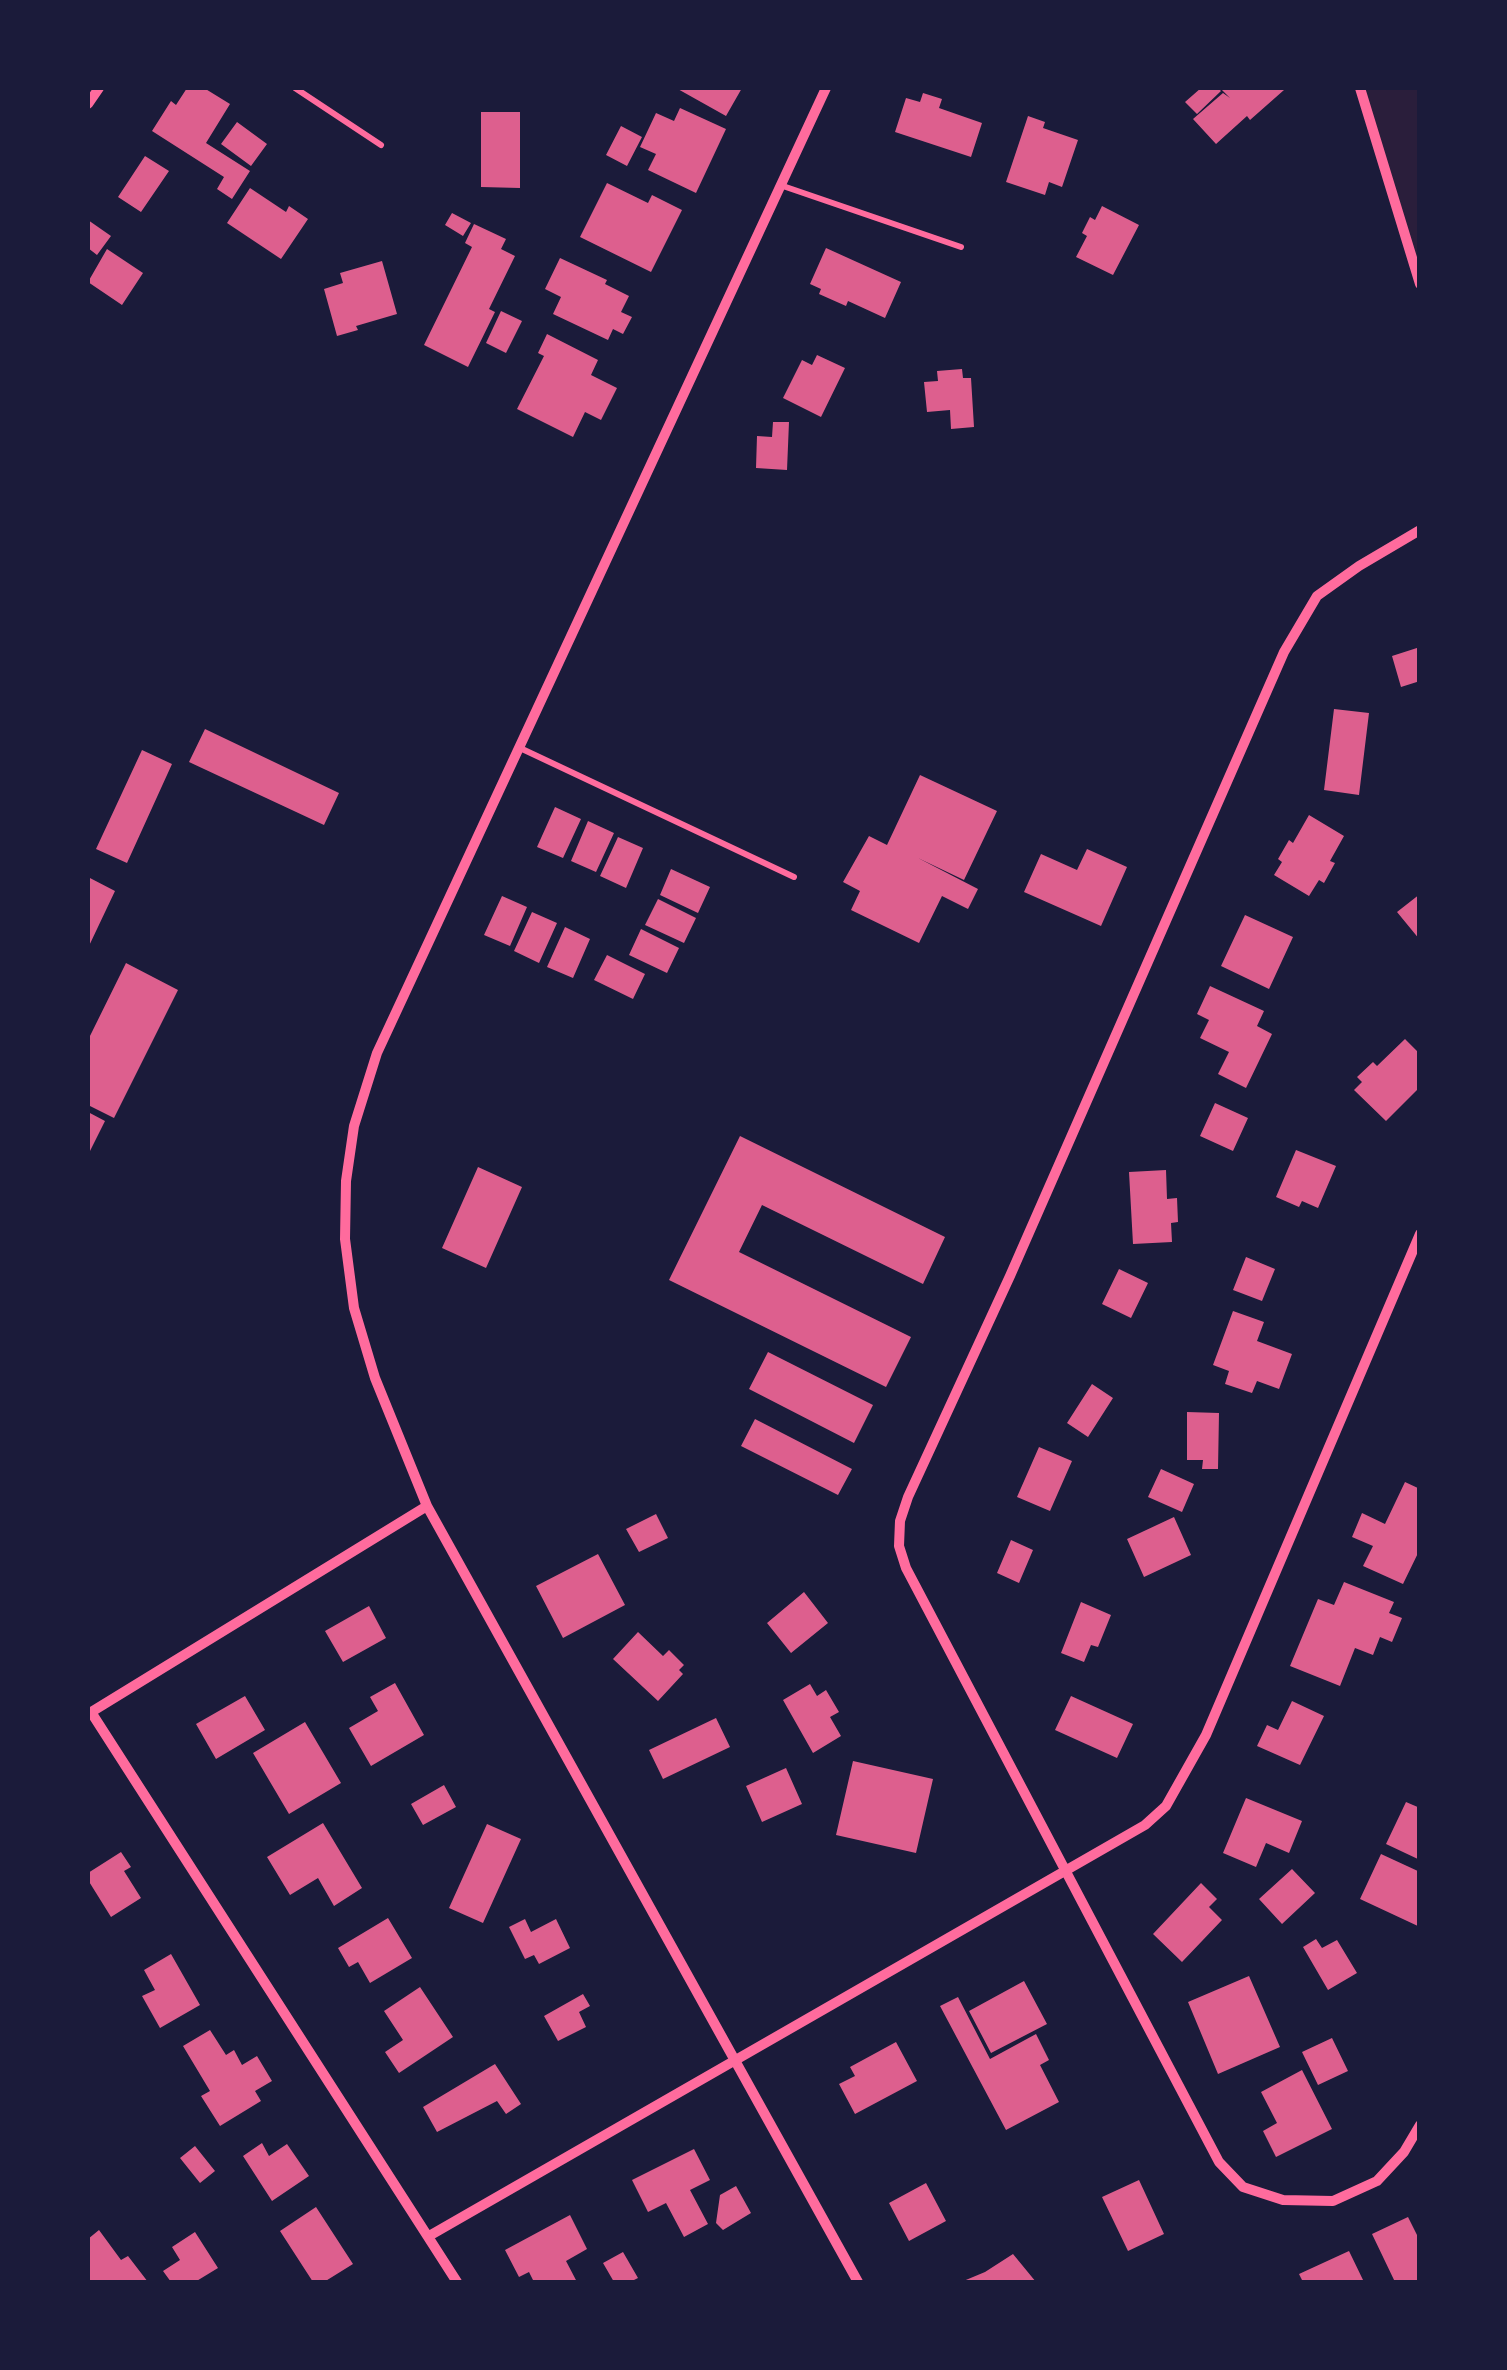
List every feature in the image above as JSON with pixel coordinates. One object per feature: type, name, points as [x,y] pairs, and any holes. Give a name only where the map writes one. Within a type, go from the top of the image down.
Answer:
[{"type":"street","points":[[88,104],[99,88]]},
{"type":"street","points":[[826,88],[376,1054],[354,1126],[346,1181],[345,1238],[354,1308],[375,1378],[428,1506],[858,2282]]},
{"type":"street","points":[[1360,88],[1420,284]]},
{"type":"street","points":[[1420,530],[1337,580],[1317,596],[1300,622],[900,1521],[900,1546],[906,1568],[1218,2162],[1243,2187],[1284,2200],[1332,2201],[1376,2181],[1404,2152],[1420,2125]]},
{"type":"street","points":[[429,2236],[1145,1825],[1166,1806],[1214,1717],[1420,1234]]},
{"type":"street","points":[[428,1506],[89,1713],[457,2282]]},
{"type":"lane","points":[[295,88],[381,145]]},
{"type":"lane","points":[[780,185],[961,246]]},
{"type":"lane","points":[[519,747],[794,877]]},
{"type":"shaded area","points":[[1360,88],[1419,88],[1419,284]]},
{"type":"building","points":[[187,88],[204,88],[230,104],[206,143],[250,171],[232,199],[217,189],[224,177],[152,131],[171,101],[176,105]]},
{"type":"building","points":[[676,88],[742,88],[726,116]]},
{"type":"building","points":[[1201,88],[1221,91],[1197,114],[1185,102]]},
{"type":"building","points":[[1220,88],[1284,90],[1216,144],[1193,119],[1223,93],[1230,98]]},
{"type":"building","points":[[923,93],[942,99],[939,108],[982,123],[971,157],[895,132],[906,98],[920,102]]},
{"type":"building","points":[[680,108],[726,129],[696,193],[648,170],[656,154],[640,147],[656,113],[674,121]]},
{"type":"building","points":[[481,112],[520,112],[520,188],[481,187]]},
{"type":"building","points":[[1028,116],[1045,122],[1043,128],[1078,140],[1062,187],[1049,182],[1045,195],[1006,182]]},
{"type":"building","points":[[237,122],[267,144],[251,166],[221,144]]},
{"type":"building","points":[[621,126],[642,137],[627,166],[606,155]]},
{"type":"building","points":[[145,156],[169,171],[141,212],[118,197]]},
{"type":"building","points":[[607,183],[648,203],[652,195],[682,210],[651,272],[580,237]]},
{"type":"building","points":[[250,188],[286,212],[289,206],[308,219],[281,259],[227,223]]},
{"type":"building","points":[[1102,206],[1139,225],[1113,275],[1076,257],[1087,236],[1082,233],[1090,217],[1095,220]]},
{"type":"building","points":[[452,213],[471,223],[463,236],[445,225]]},
{"type":"building","points":[[88,220],[111,236],[97,255],[88,248]]},
{"type":"building","points":[[474,224],[506,239],[501,249],[515,256],[489,309],[495,312],[468,367],[424,345],[472,247],[465,243]]},
{"type":"building","points":[[826,248],[901,282],[885,318],[848,301],[846,306],[819,294],[821,289],[810,284]]},
{"type":"building","points":[[107,249],[143,273],[122,305],[88,282]]},
{"type":"building","points":[[560,258],[607,280],[605,284],[629,296],[621,312],[632,317],[623,334],[613,329],[608,340],[553,314],[561,297],[545,289]]},
{"type":"building","points":[[382,261],[397,314],[337,336],[324,289],[343,283],[340,273]]},
{"type":"building","points":[[501,311],[522,321],[506,353],[486,343]]},
{"type":"building","points":[[547,334],[598,360],[591,375],[617,388],[601,420],[585,412],[573,437],[517,409],[544,356],[538,353]]},
{"type":"building","points":[[817,355],[845,368],[821,417],[783,398],[802,360],[812,365]]},
{"type":"building","points":[[962,369],[963,378],[971,378],[974,427],[951,429],[950,410],[927,412],[924,382],[938,381],[937,371]]},
{"type":"building","points":[[773,422],[789,422],[787,470],[756,468],[757,436],[772,437]]},
{"type":"building","points":[[1420,647],[1420,681],[1401,687],[1392,656]]},
{"type":"building","points":[[1334,709],[1369,713],[1359,795],[1324,790]]},
{"type":"building","points":[[205,729],[339,793],[324,825],[189,762]]},
{"type":"building","points":[[142,750],[172,764],[127,863],[96,849]]},
{"type":"building","points":[[920,775],[997,811],[964,880],[918,858],[978,889],[968,909],[942,896],[919,943],[851,910],[860,891],[843,882],[869,836],[887,845]]},
{"type":"building","points":[[555,807],[581,819],[563,858],[537,847]]},
{"type":"building","points":[[1309,815],[1344,836],[1330,861],[1335,863],[1324,883],[1319,880],[1309,896],[1274,875],[1289,840],[1293,843]]},
{"type":"building","points":[[588,821],[614,833],[596,872],[571,861]]},
{"type":"building","points":[[618,837],[643,848],[626,888],[600,876]]},
{"type":"building","points":[[1087,849],[1127,867],[1101,926],[1024,892],[1041,854],[1077,870]]},
{"type":"building","points":[[671,869],[710,887],[698,913],[660,895]]},
{"type":"building","points":[[88,877],[115,891],[88,948]]},
{"type":"building","points":[[1420,894],[1420,940],[1397,912]]},
{"type":"building","points":[[502,896],[527,907],[510,946],[484,935]]},
{"type":"building","points":[[658,899],[696,918],[684,943],[645,925]]},
{"type":"building","points":[[532,912],[557,923],[539,963],[514,951]]},
{"type":"building","points":[[1245,915],[1293,937],[1269,989],[1221,966]]},
{"type":"building","points":[[565,927],[590,939],[573,978],[547,967]]},
{"type":"building","points":[[641,929],[679,948],[667,973],[629,955]]},
{"type":"building","points":[[607,955],[645,974],[633,999],[594,980]]},
{"type":"building","points":[[126,963],[178,990],[114,1118],[88,1105],[88,1040]]},
{"type":"building","points":[[1210,986],[1264,1011],[1257,1026],[1272,1034],[1246,1088],[1218,1074],[1229,1052],[1200,1038],[1209,1020],[1197,1014]]},
{"type":"building","points":[[1405,1039],[1420,1054],[1420,1087],[1386,1121],[1354,1090],[1362,1082],[1357,1077],[1373,1062],[1377,1066]]},
{"type":"building","points":[[1215,1103],[1248,1118],[1233,1151],[1200,1136]]},
{"type":"building","points":[[88,1112],[105,1121],[88,1155]]},
{"type":"building","points":[[740,1136],[945,1237],[923,1284],[762,1205],[739,1252],[911,1337],[886,1387],[669,1280]]},
{"type":"building","points":[[1296,1150],[1336,1166],[1318,1208],[1302,1201],[1299,1207],[1276,1197]]},
{"type":"building","points":[[478,1167],[522,1187],[486,1268],[442,1248]]},
{"type":"building","points":[[1166,1170],[1167,1199],[1177,1198],[1178,1222],[1171,1223],[1172,1242],[1133,1244],[1129,1172]]},
{"type":"building","points":[[1246,1257],[1275,1269],[1262,1301],[1233,1290]]},
{"type":"building","points":[[1119,1269],[1148,1283],[1131,1318],[1102,1304]]},
{"type":"building","points":[[1233,1311],[1264,1322],[1257,1341],[1292,1354],[1279,1389],[1257,1381],[1252,1393],[1225,1384],[1229,1371],[1213,1365]]},
{"type":"building","points":[[768,1352],[873,1405],[854,1443],[749,1389]]},
{"type":"building","points":[[1092,1384],[1113,1398],[1088,1437],[1067,1423]]},
{"type":"building","points":[[1187,1412],[1219,1413],[1218,1469],[1202,1469],[1203,1460],[1187,1460]]},
{"type":"building","points":[[755,1419],[852,1469],[838,1495],[741,1446]]},
{"type":"building","points":[[1039,1447],[1072,1461],[1050,1511],[1017,1497]]},
{"type":"building","points":[[1161,1469],[1194,1484],[1182,1512],[1148,1497]]},
{"type":"building","points":[[1405,1482],[1420,1489],[1420,1549],[1403,1584],[1363,1566],[1373,1546],[1352,1537],[1362,1513],[1385,1524]]},
{"type":"building","points":[[656,1514],[668,1538],[639,1552],[626,1529]]},
{"type":"building","points":[[1174,1517],[1191,1555],[1144,1577],[1127,1539]]},
{"type":"building","points":[[1011,1540],[1033,1550],[1019,1583],[997,1573]]},
{"type":"building","points":[[598,1554],[625,1605],[563,1638],[536,1586]]},
{"type":"building","points":[[1344,1582],[1394,1602],[1389,1613],[1402,1618],[1392,1642],[1380,1637],[1373,1655],[1355,1648],[1340,1686],[1290,1666],[1318,1599],[1334,1605]]},
{"type":"building","points":[[804,1592],[828,1623],[791,1653],[767,1623]]},
{"type":"building","points":[[1081,1602],[1111,1615],[1098,1647],[1091,1645],[1084,1662],[1061,1653]]},
{"type":"building","points":[[369,1606],[386,1638],[343,1662],[325,1631]]},
{"type":"building","points":[[638,1632],[663,1656],[669,1650],[684,1665],[679,1670],[683,1674],[658,1701],[613,1659]]},
{"type":"building","points":[[395,1683],[424,1735],[371,1766],[349,1728],[378,1711],[370,1697]]},
{"type":"building","points":[[810,1684],[817,1696],[826,1690],[839,1712],[830,1717],[841,1736],[813,1753],[783,1700]]},
{"type":"building","points":[[245,1696],[265,1730],[216,1759],[196,1724]]},
{"type":"building","points":[[1071,1696],[1133,1724],[1117,1758],[1055,1730]]},
{"type":"building","points":[[1292,1701],[1324,1716],[1300,1765],[1257,1746],[1267,1725],[1278,1730]]},
{"type":"building","points":[[716,1718],[730,1747],[663,1779],[649,1750]]},
{"type":"building","points":[[305,1722],[341,1783],[289,1814],[253,1753]]},
{"type":"building","points":[[853,1761],[933,1779],[916,1853],[836,1835]]},
{"type":"building","points":[[786,1768],[802,1804],[762,1822],[746,1786]]},
{"type":"building","points":[[444,1785],[456,1807],[423,1825],[411,1804]]},
{"type":"building","points":[[1246,1798],[1302,1821],[1289,1853],[1266,1843],[1256,1867],[1223,1853]]},
{"type":"building","points":[[1406,1802],[1420,1808],[1420,1860],[1386,1844]]},
{"type":"building","points":[[323,1823],[362,1888],[334,1906],[318,1878],[290,1895],[267,1857]]},
{"type":"building","points":[[487,1824],[521,1839],[483,1923],[449,1908]]},
{"type":"building","points":[[121,1852],[131,1867],[124,1871],[141,1898],[111,1917],[88,1880],[88,1873]]},
{"type":"building","points":[[1381,1854],[1420,1872],[1420,1927],[1360,1899]]},
{"type":"building","points":[[1292,1869],[1315,1893],[1282,1924],[1259,1899]]},
{"type":"building","points":[[1201,1883],[1217,1899],[1209,1907],[1222,1920],[1182,1962],[1153,1934]]},
{"type":"building","points":[[388,1918],[412,1958],[370,1983],[358,1962],[349,1967],[338,1948]]},
{"type":"building","points":[[525,1919],[531,1932],[556,1919],[570,1948],[539,1964],[534,1955],[525,1959],[509,1927]]},
{"type":"building","points":[[1316,1939],[1322,1948],[1337,1940],[1357,1973],[1328,1990],[1303,1947]]},
{"type":"building","points":[[171,1954],[200,2005],[160,2028],[142,1996],[155,1990],[144,1970]]},
{"type":"building","points":[[1249,1976],[1280,2047],[1218,2074],[1188,2002]]},
{"type":"building","points":[[1024,1981],[1047,2024],[991,2053],[969,2011]]},
{"type":"building","points":[[420,1987],[453,2037],[399,2073],[385,2052],[403,2040],[384,2011]]},
{"type":"building","points":[[583,1994],[590,2006],[579,2012],[586,2027],[558,2041],[544,2016]]},
{"type":"building","points":[[958,1997],[990,2059],[1036,2034],[1049,2060],[1040,2065],[1059,2102],[1006,2130],[940,2006]]},
{"type":"building","points":[[210,2030],[226,2055],[234,2050],[242,2065],[257,2056],[272,2081],[255,2091],[261,2101],[220,2126],[201,2096],[210,2091],[183,2046]]},
{"type":"building","points":[[1332,2038],[1348,2071],[1318,2085],[1302,2052]]},
{"type":"building","points":[[896,2042],[917,2081],[855,2114],[839,2084],[855,2076],[850,2067]]},
{"type":"building","points":[[495,2064],[521,2104],[506,2114],[497,2101],[437,2132],[423,2107]]},
{"type":"building","points":[[1302,2070],[1332,2129],[1276,2157],[1263,2131],[1277,2123],[1261,2092]]},
{"type":"building","points":[[262,2143],[269,2156],[287,2144],[309,2176],[272,2201],[243,2156]]},
{"type":"building","points":[[195,2146],[215,2171],[200,2183],[180,2158]]},
{"type":"building","points":[[694,2149],[710,2180],[690,2190],[708,2224],[684,2237],[666,2203],[648,2212],[632,2180]]},
{"type":"building","points":[[1139,2180],[1164,2234],[1128,2251],[1102,2197]]},
{"type":"building","points":[[926,2183],[946,2221],[909,2241],[889,2203]]},
{"type":"building","points":[[736,2186],[751,2213],[723,2230],[716,2223],[720,2195]]},
{"type":"building","points":[[316,2207],[353,2264],[324,2282],[313,2282],[280,2231]]},
{"type":"building","points":[[570,2215],[587,2249],[566,2261],[577,2282],[534,2282],[529,2272],[519,2277],[505,2250]]},
{"type":"building","points":[[1408,2217],[1420,2241],[1420,2282],[1395,2282],[1372,2234]]},
{"type":"building","points":[[99,2230],[121,2260],[128,2256],[148,2282],[88,2282],[88,2239]]},
{"type":"building","points":[[195,2232],[218,2268],[195,2282],[171,2282],[163,2271],[180,2260],[172,2247]]},
{"type":"building","points":[[1349,2251],[1364,2282],[1303,2282],[1299,2274]]},
{"type":"building","points":[[623,2252],[638,2278],[614,2282],[603,2263]]},
{"type":"building","points":[[1013,2254],[1036,2282],[961,2282],[985,2272]]}]
